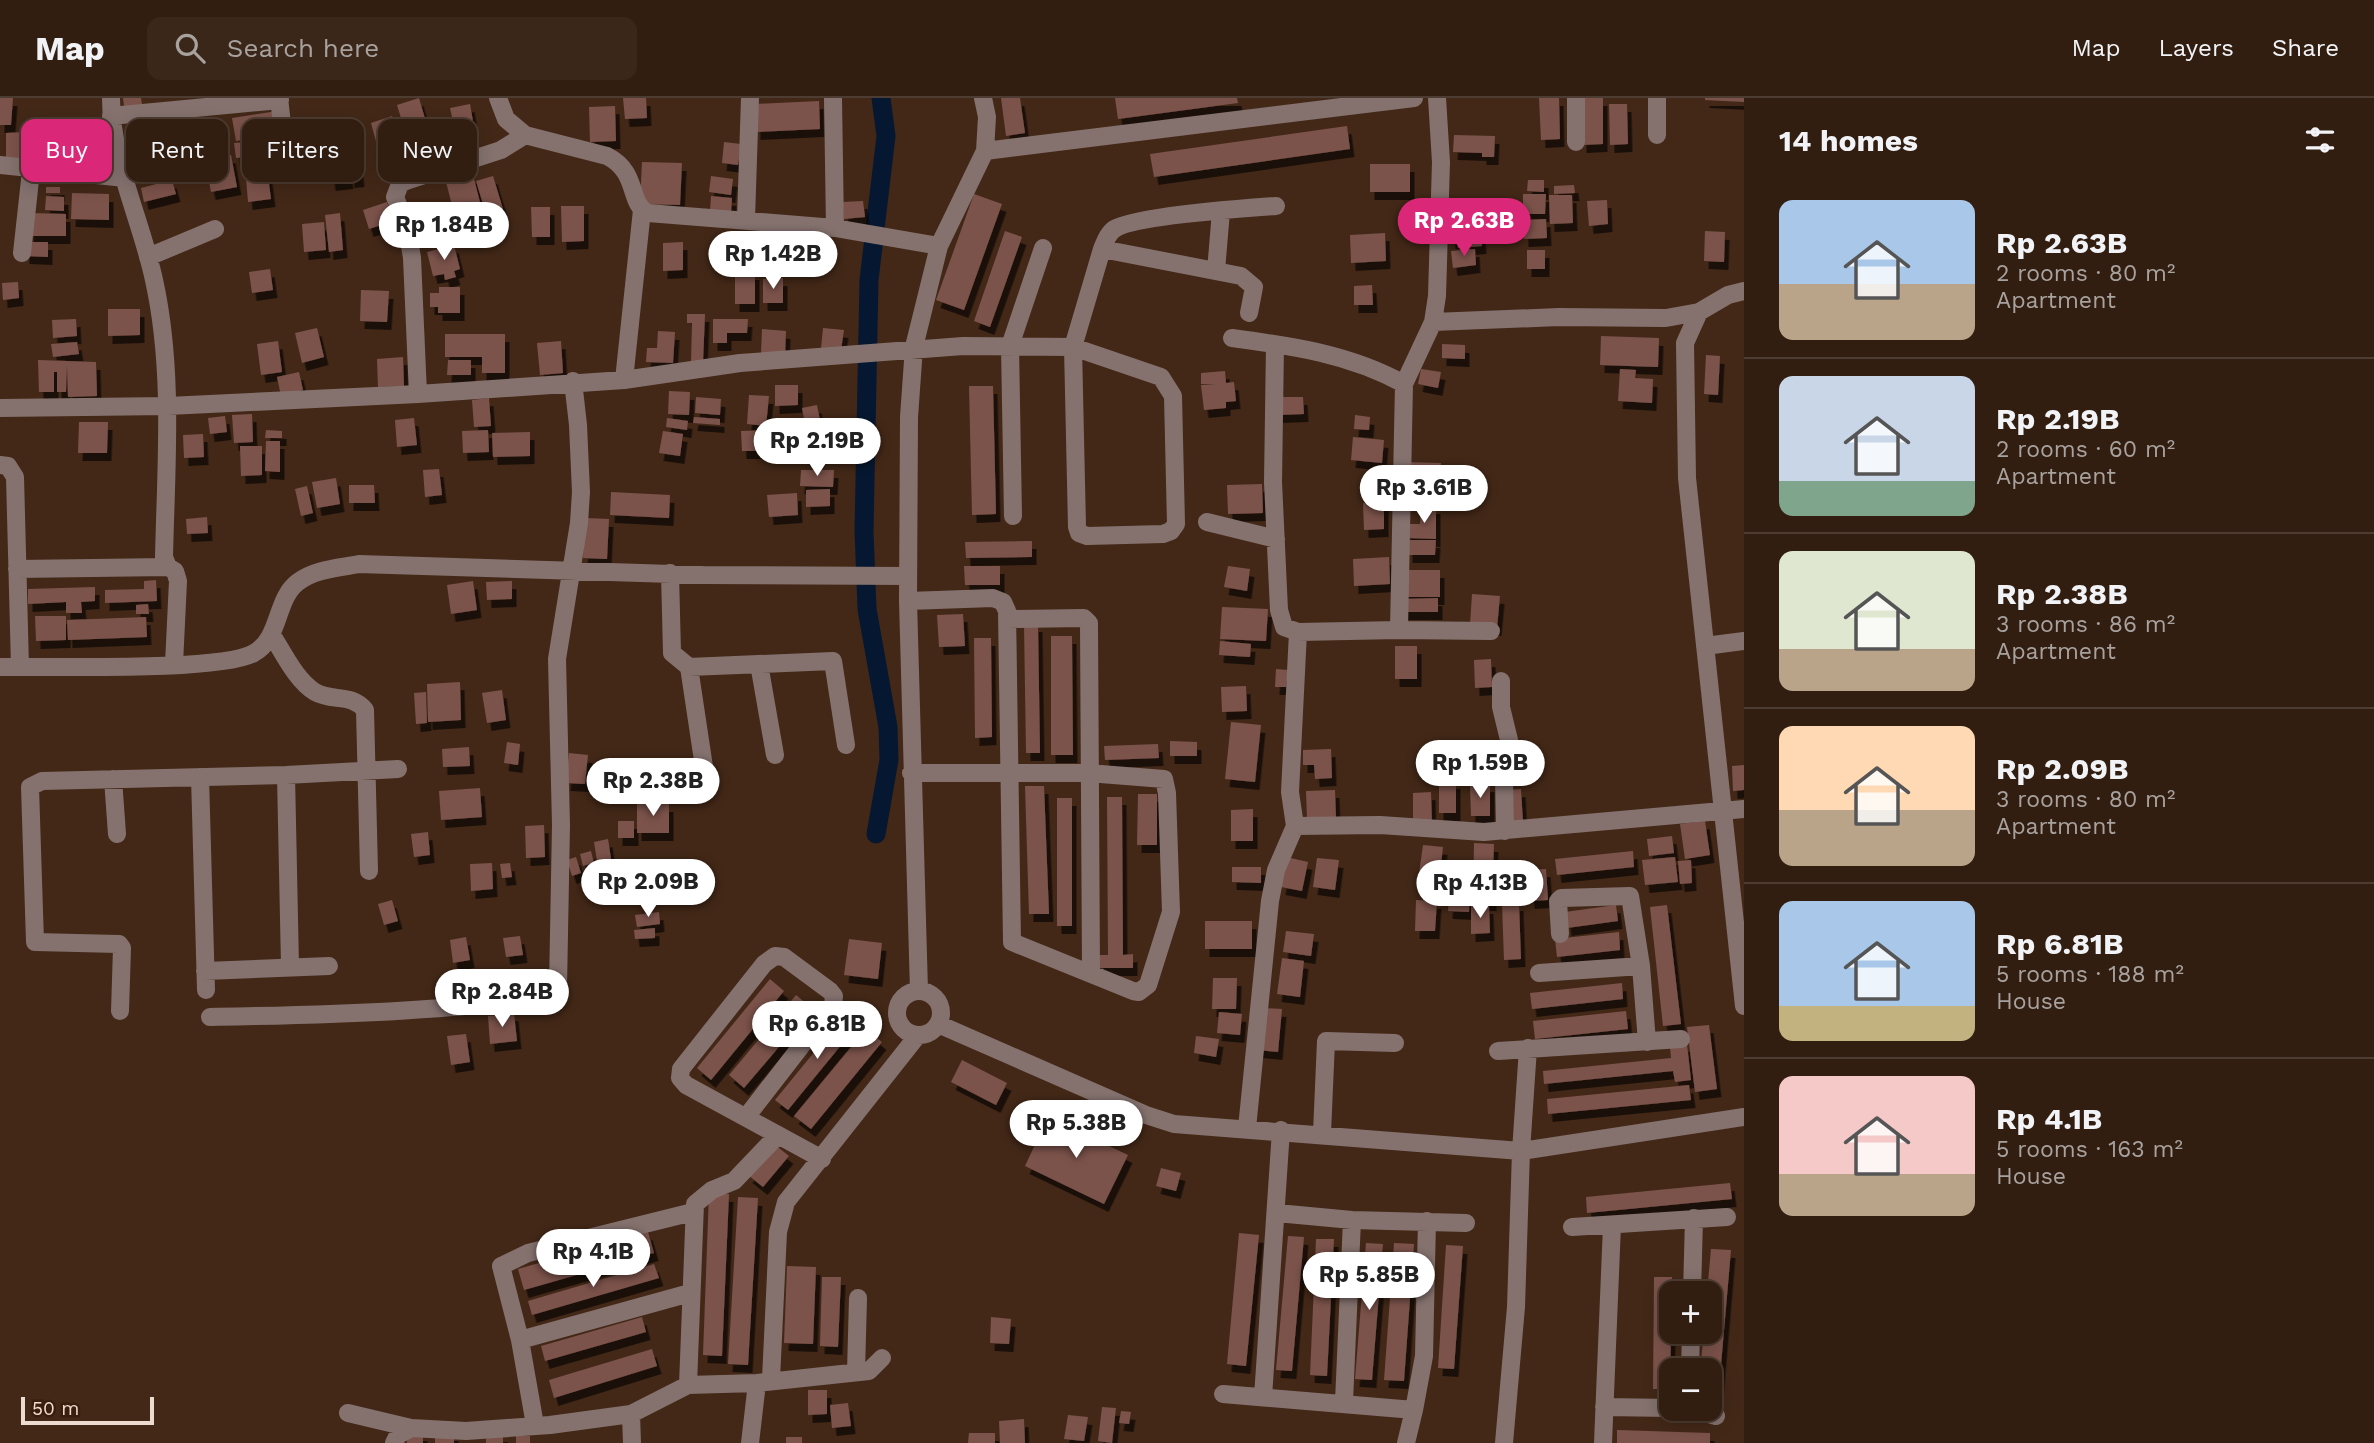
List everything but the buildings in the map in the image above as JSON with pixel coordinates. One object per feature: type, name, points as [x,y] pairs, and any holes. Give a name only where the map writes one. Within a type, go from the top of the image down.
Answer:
[{"type":"street","points":[[498,98],[506,119],[526,135],[607,156],[626,169],[642,210],[624,380]]},
{"type":"street","points":[[746,219],[750,98]]},
{"type":"street","points":[[919,991],[908,601],[909,417],[914,347],[939,246],[985,151],[987,117],[984,98]]},
{"type":"street","points":[[985,151],[1270,106],[1414,98]]},
{"type":"street","points":[[1399,630],[1404,384],[1433,322],[1437,296],[1441,162],[1437,98]]},
{"type":"street","points":[[1576,98],[1576,142]]},
{"type":"street","points":[[1657,98],[1657,135]]},
{"type":"street","points":[[168,567],[164,557],[168,405],[159,308],[148,257],[125,178],[111,107],[280,99],[282,119]]},
{"type":"street","points":[[833,99],[835,228]]},
{"type":"street","points":[[418,394],[412,258],[407,228],[396,197],[397,190],[407,181],[501,150],[526,135]]},
{"type":"street","points":[[0,165],[21,169]]},
{"type":"street","points":[[112,177],[125,178]]},
{"type":"street","points":[[22,253],[30,182]]},
{"type":"street","points":[[0,408],[168,405],[418,394],[624,380],[740,363],[914,347],[1073,347],[1161,377],[1167,382],[1173,396],[1176,524],[1171,531],[1087,536],[1079,533],[1073,436],[1073,347],[1102,249],[1108,236],[1121,225],[1276,206]]},
{"type":"street","points":[[642,210],[662,216],[746,219],[835,228],[889,235],[939,246]]},
{"type":"street","points":[[1216,271],[1221,211]]},
{"type":"street","points":[[148,257],[215,229]]},
{"type":"street","points":[[1013,516],[1010,346],[1043,248]]},
{"type":"street","points":[[1102,249],[1216,271],[1250,281],[1254,287],[1250,313]]},
{"type":"street","points":[[1433,322],[1559,317],[1666,318],[1699,312],[1728,295],[1744,291]]},
{"type":"street","points":[[1699,312],[1685,343],[1687,478],[1737,917],[1744,1006]]},
{"type":"street","points":[[1232,338],[1356,361],[1404,384]]},
{"type":"street","points":[[1275,345],[1273,482],[1280,620],[1284,627],[1298,632],[1492,631]]},
{"type":"street","points":[[210,1017],[404,1011],[497,1002],[555,990],[559,974],[561,825],[557,659],[579,523],[581,460],[573,382]]},
{"type":"street","points":[[0,465],[8,466],[15,478],[20,667]]},
{"type":"street","points":[[1207,522],[1276,539]]},
{"type":"street","points":[[0,667],[174,664],[242,658],[256,653],[272,635],[288,595],[298,582],[326,569],[385,563],[670,573],[908,576]]},
{"type":"street","points":[[17,569],[168,567],[176,571],[178,581],[174,664]]},
{"type":"street","points":[[670,573],[672,653],[689,667],[833,661],[846,745]]},
{"type":"street","points":[[908,601],[993,598],[1003,602],[1008,619],[1012,775],[1012,942],[1091,971],[1133,991],[1143,990],[1148,985],[1171,912],[1167,793],[1164,779],[1088,773],[1012,775],[911,773]]},
{"type":"street","points":[[1008,619],[1084,618],[1089,623],[1091,971]]},
{"type":"street","points":[[1247,1128],[1270,901],[1276,870],[1295,826],[1290,792],[1298,632]]},
{"type":"street","points":[[272,635],[304,685],[323,696],[351,699],[365,710],[369,871]]},
{"type":"street","points":[[1705,646],[1744,641]]},
{"type":"street","points":[[759,664],[775,755]]},
{"type":"street","points":[[689,667],[704,767]]},
{"type":"street","points":[[1501,681],[1501,707],[1509,740],[1504,776],[1505,831]]},
{"type":"street","points":[[120,1011],[122,948],[119,944],[35,942],[28,796],[30,786],[42,781],[286,775],[398,769]]},
{"type":"street","points":[[286,775],[290,965]]},
{"type":"street","points":[[200,777],[206,990]]},
{"type":"street","points":[[113,779],[117,834]]},
{"type":"street","points":[[1295,826],[1380,825],[1505,831],[1744,809]]},
{"type":"street","points":[[1560,934],[1558,901],[1561,898],[1630,896],[1641,966],[1647,1042]]},
{"type":"street","points":[[747,1116],[833,1005],[834,996],[830,991],[784,957],[775,956],[764,964],[679,1074],[686,1085],[822,1159]]},
{"type":"street","points":[[205,971],[290,965],[329,966]]},
{"type":"street","points":[[1539,973],[1641,966]]},
{"type":"street","points":[[919,991],[933,997],[937,1002],[940,1017],[933,1030],[918,1035],[910,1034],[899,1024],[897,1009],[904,997],[919,991]]},
{"type":"street","points":[[938,1024],[1146,1115],[1174,1124],[1322,1133],[1521,1151],[1744,1118]]},
{"type":"street","points":[[750,1443],[764,1381],[778,1232],[786,1202],[918,1035]]},
{"type":"street","points":[[1498,1051],[1681,1039]]},
{"type":"street","points":[[1322,1133],[1326,1041],[1395,1044]]},
{"type":"street","points":[[1504,1443],[1516,1307],[1521,1151],[1528,1048]]},
{"type":"street","points":[[1264,1397],[1281,1130]]},
{"type":"street","points":[[688,1385],[695,1204],[706,1194],[734,1181],[777,1136]]},
{"type":"street","points":[[545,1431],[501,1266],[528,1253],[693,1212]]},
{"type":"street","points":[[1277,1213],[1352,1220],[1466,1223]]},
{"type":"street","points":[[1572,1227],[1727,1217]]},
{"type":"street","points":[[1692,1281],[1695,1218]]},
{"type":"street","points":[[1345,1402],[1352,1220]]},
{"type":"street","points":[[1406,1443],[1415,1410],[1424,1356],[1427,1221]]},
{"type":"street","points":[[1603,1443],[1612,1225]]},
{"type":"street","points":[[520,1340],[690,1293]]},
{"type":"street","points":[[856,1372],[858,1298]]},
{"type":"street","points":[[348,1413],[411,1428],[466,1437],[545,1431],[631,1413],[688,1385],[869,1371],[882,1358]]},
{"type":"street","points":[[1223,1394],[1345,1402],[1415,1410]]},
{"type":"street","points":[[1604,1407],[1659,1408]]},
{"type":"street","points":[[631,1413],[632,1443]]},
{"type":"street","points":[[394,1443],[398,1435],[411,1428]]},
{"type":"waterway","points":[[876,834],[889,760],[888,727],[867,609],[864,531],[869,280],[886,136],[881,98]]}]
